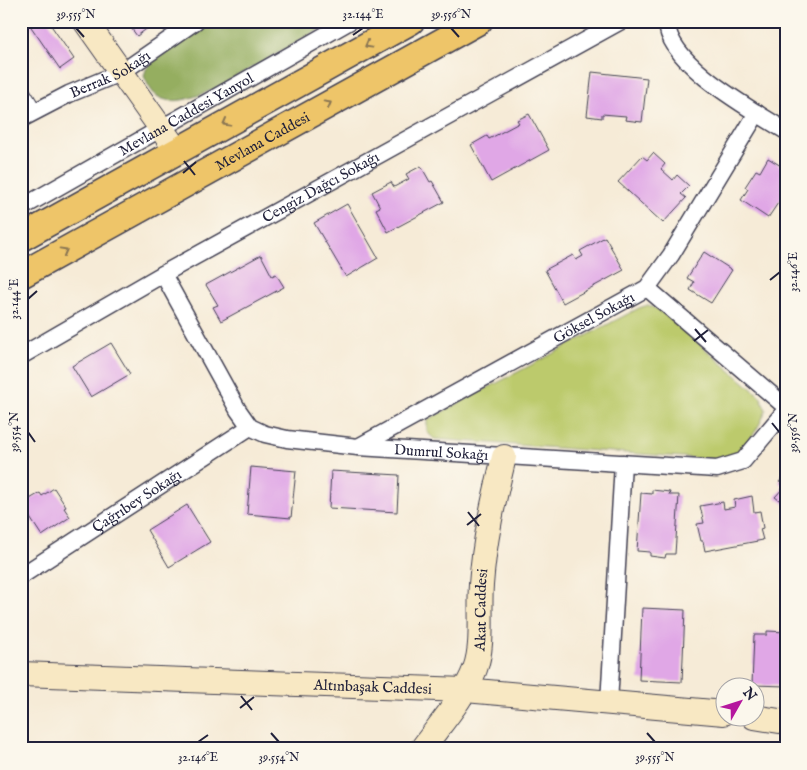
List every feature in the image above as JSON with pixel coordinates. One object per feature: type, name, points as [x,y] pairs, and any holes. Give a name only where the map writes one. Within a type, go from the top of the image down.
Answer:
[{"type":"main road","points":[[21,238],[411,21]]},
{"type":"main road","name":"Mevlana Caddesi","points":[[21,275],[479,21]]},
{"type":"street","points":[[85,21],[177,151]]},
{"type":"street","name":"Berrak Sokağı","points":[[21,119],[69,94],[122,72],[196,21]]},
{"type":"street","name":"Mevlana Caddesi Yanyol","points":[[21,208],[350,21]]},
{"type":"street","name":"Cengiz Dağcı Sokağı","points":[[21,356],[163,274],[621,21]]},
{"type":"street","points":[[668,21],[667,29],[676,48],[695,69],[786,131]]},
{"type":"street","name":"Göksel Sokağı","points":[[358,447],[647,288],[671,255],[757,113]]},
{"type":"street","points":[[163,274],[238,410],[250,427]]},
{"type":"street","points":[[647,288],[786,408]]},
{"type":"street","name":"Dumrul Sokağı","points":[[250,427],[264,434],[287,439],[358,447],[717,469],[743,460],[786,408]]},
{"type":"street","name":"Çağrıbey Sokağı","points":[[21,576],[250,427]]},
{"type":"street","name":"Akat Caddesi","points":[[422,749],[465,690],[475,668],[479,651],[481,586],[485,542],[504,457]]},
{"type":"street","points":[[610,703],[623,463]]},
{"type":"street","name":"Altınbaşak Caddesi","points":[[21,674],[465,690],[714,712]]},
{"type":"street","points":[[764,719],[786,722]]},
{"type":"lane","points":[[21,84],[37,110]]},
{"type":"green space","points":[[210,21],[335,21],[212,90],[177,101],[170,101],[157,96],[151,90],[144,76],[146,69],[153,61]]},
{"type":"green space","points":[[648,305],[661,311],[760,396],[766,410],[749,440],[737,453],[730,457],[709,459],[434,439],[427,432],[427,420]]},
{"type":"building","points":[[27,21],[48,21],[74,59],[60,69]]},
{"type":"building","points":[[126,21],[157,21],[137,36]]},
{"type":"building","points":[[592,72],[647,78],[642,122],[625,120],[626,116],[602,114],[602,118],[587,116]]},
{"type":"building","points":[[529,114],[549,150],[491,182],[471,145],[487,136],[489,139],[519,123],[517,120]]},
{"type":"building","points":[[653,153],[665,164],[661,169],[673,180],[677,175],[689,186],[681,194],[686,198],[663,223],[618,182],[642,156],[647,160]]},
{"type":"building","points":[[768,158],[786,169],[786,191],[768,218],[741,200],[748,189],[745,187],[756,170],[760,172]]},
{"type":"building","points":[[421,166],[444,202],[388,232],[376,209],[380,207],[372,192],[391,182],[394,187],[409,179],[406,174]]},
{"type":"building","points":[[347,204],[378,258],[346,277],[314,223]]},
{"type":"building","points":[[605,237],[624,270],[563,303],[545,270],[573,255],[576,260],[583,256],[580,251]]},
{"type":"building","points":[[704,252],[732,270],[711,303],[690,290],[694,282],[687,278]]},
{"type":"building","points":[[261,255],[272,276],[276,274],[284,287],[221,321],[213,307],[218,305],[206,285]]},
{"type":"building","points":[[111,343],[130,374],[91,397],[72,366]]},
{"type":"building","points":[[251,467],[296,471],[291,518],[247,514]]},
{"type":"building","points":[[331,471],[399,475],[397,512],[329,508]]},
{"type":"building","points":[[786,474],[786,505],[775,497],[784,487],[779,482]]},
{"type":"building","points":[[54,488],[70,517],[42,536],[21,504],[40,493],[42,496]]},
{"type":"building","points":[[652,490],[670,492],[669,495],[679,495],[675,554],[666,554],[665,558],[650,556],[650,552],[637,551],[641,493],[652,494]]},
{"type":"building","points":[[752,496],[754,512],[760,511],[763,528],[760,529],[763,540],[705,551],[697,524],[704,523],[700,506],[723,502],[724,509],[735,507],[734,500]]},
{"type":"building","points":[[187,505],[210,542],[169,567],[147,530]]},
{"type":"building","points":[[642,608],[685,610],[682,682],[639,680]]},
{"type":"building","points":[[767,631],[786,632],[786,686],[764,685],[764,678],[752,678],[754,635],[767,635]]}]
